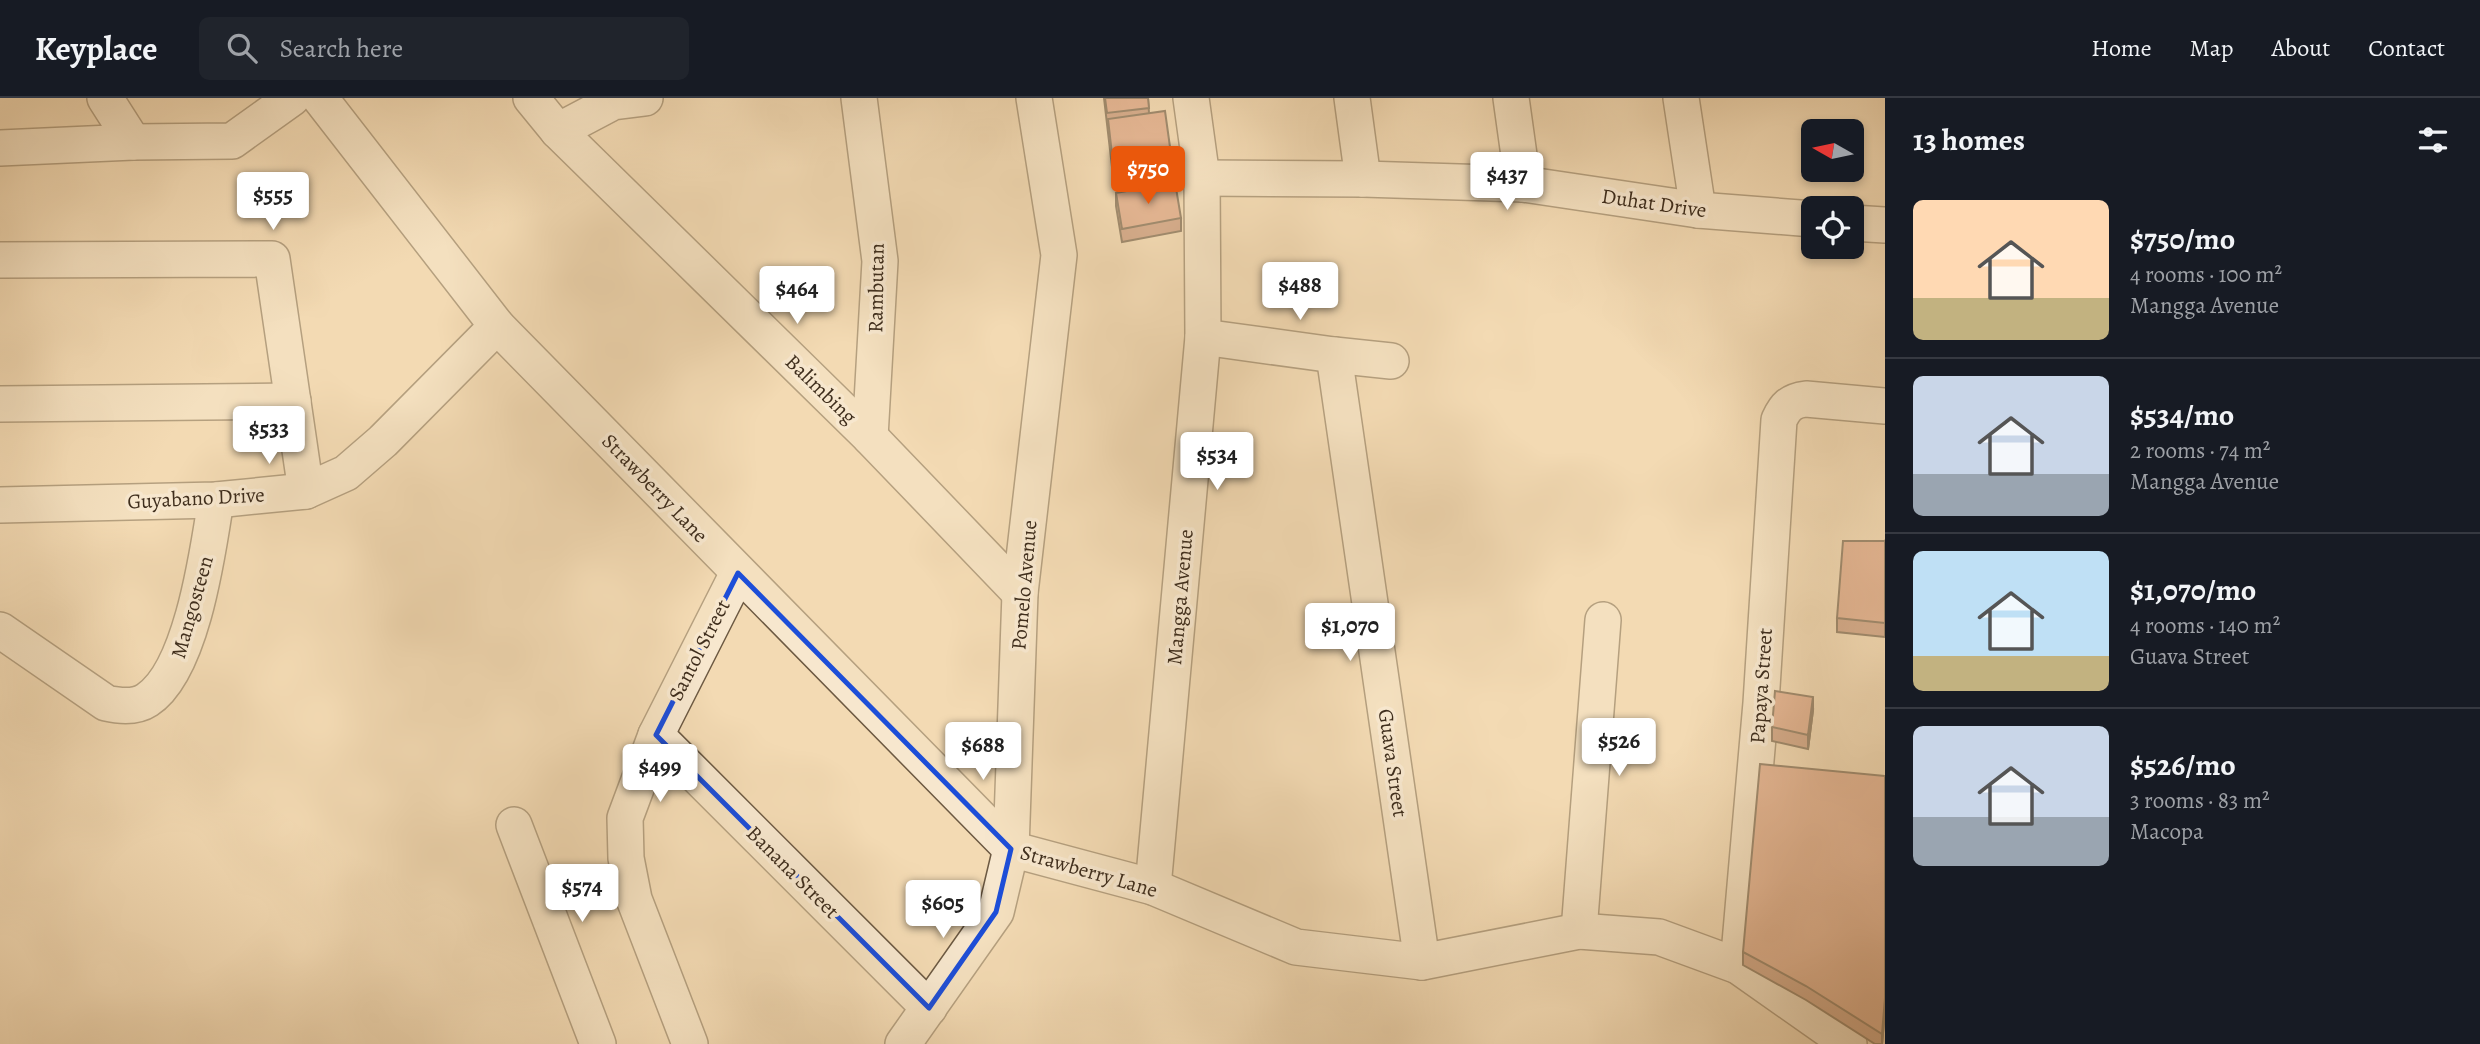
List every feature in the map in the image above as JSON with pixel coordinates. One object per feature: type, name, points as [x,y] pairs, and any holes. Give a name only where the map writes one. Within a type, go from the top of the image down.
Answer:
[{"type":"street","points":[[105,98],[133,142]]},
{"type":"street","points":[[0,148],[232,141],[292,98]]},
{"type":"street","name":"Strawberry Lane","points":[[320,98],[497,326],[1011,849],[1153,887],[1296,947],[1422,962],[1579,932],[1659,937],[1738,966],[1849,1044]]},
{"type":"street","name":"Balimbing","points":[[531,98],[558,131],[870,437],[1020,593]]},
{"type":"street","points":[[558,131],[613,102],[645,98]]},
{"type":"street","name":"Rambutan","points":[[859,98],[880,261],[870,437]]},
{"type":"street","name":"Pomelo Avenue","points":[[904,1044],[996,912],[1011,849],[1020,593],[1059,255],[1034,98]]},
{"type":"street","name":"Mangga Avenue","points":[[1153,887],[1203,337],[1202,178],[1191,98]]},
{"type":"street","points":[[1352,98],[1363,179]]},
{"type":"street","points":[[1511,98],[1522,184]]},
{"type":"street","points":[[1681,98],[1698,210]]},
{"type":"street","name":"Duhat Drive","points":[[1202,178],[1522,184],[1698,210],[1801,218]]},
{"type":"street","points":[[1864,224],[1885,225]]},
{"type":"street","points":[[0,260],[272,260],[306,491]]},
{"type":"street","name":"Guyabano Drive","points":[[0,505],[216,500],[306,491],[346,473],[383,441],[497,326]]},
{"type":"street","points":[[1203,337],[1391,361]]},
{"type":"street","name":"Guava Street","points":[[1334,355],[1422,962]]},
{"type":"street","name":"Papaya Street","points":[[1738,966],[1761,702],[1776,432],[1785,407],[1796,401],[1806,399],[1885,405]]},
{"type":"street","points":[[0,404],[293,401]]},
{"type":"street","name":"Mangosteen","points":[[0,630],[106,703],[122,707],[146,701],[167,682],[182,655],[207,559],[216,500]]},
{"type":"street","name":"Santol Street","points":[[690,1044],[634,899],[626,858],[625,818],[656,735],[738,573]]},
{"type":"street","points":[[1579,932],[1602,620]]},
{"type":"street","name":"Banana Street","points":[[656,735],[929,1008]]},
{"type":"street","points":[[514,825],[598,1044]]},
{"type":"highlighted area","points":[[738,573],[1011,849],[996,912],[929,1008],[656,735]]},
{"type":"building","points":[[1105,98],[1148,98],[1149,108],[1107,113]]},
{"type":"building","points":[[1165,111],[1170,147],[1112,154],[1108,119]]},
{"type":"building","points":[[1141,162],[1145,187],[1119,191],[1115,166]]},
{"type":"building","points":[[1175,182],[1181,218],[1122,229],[1116,193]]},
{"type":"building","points":[[1843,541],[1885,541],[1885,623],[1837,618]]},
{"type":"building","points":[[1775,691],[1813,697],[1808,735],[1772,727]]},
{"type":"building","points":[[1760,764],[1885,776],[1885,998],[1882,1034],[1806,986],[1743,952]]}]
